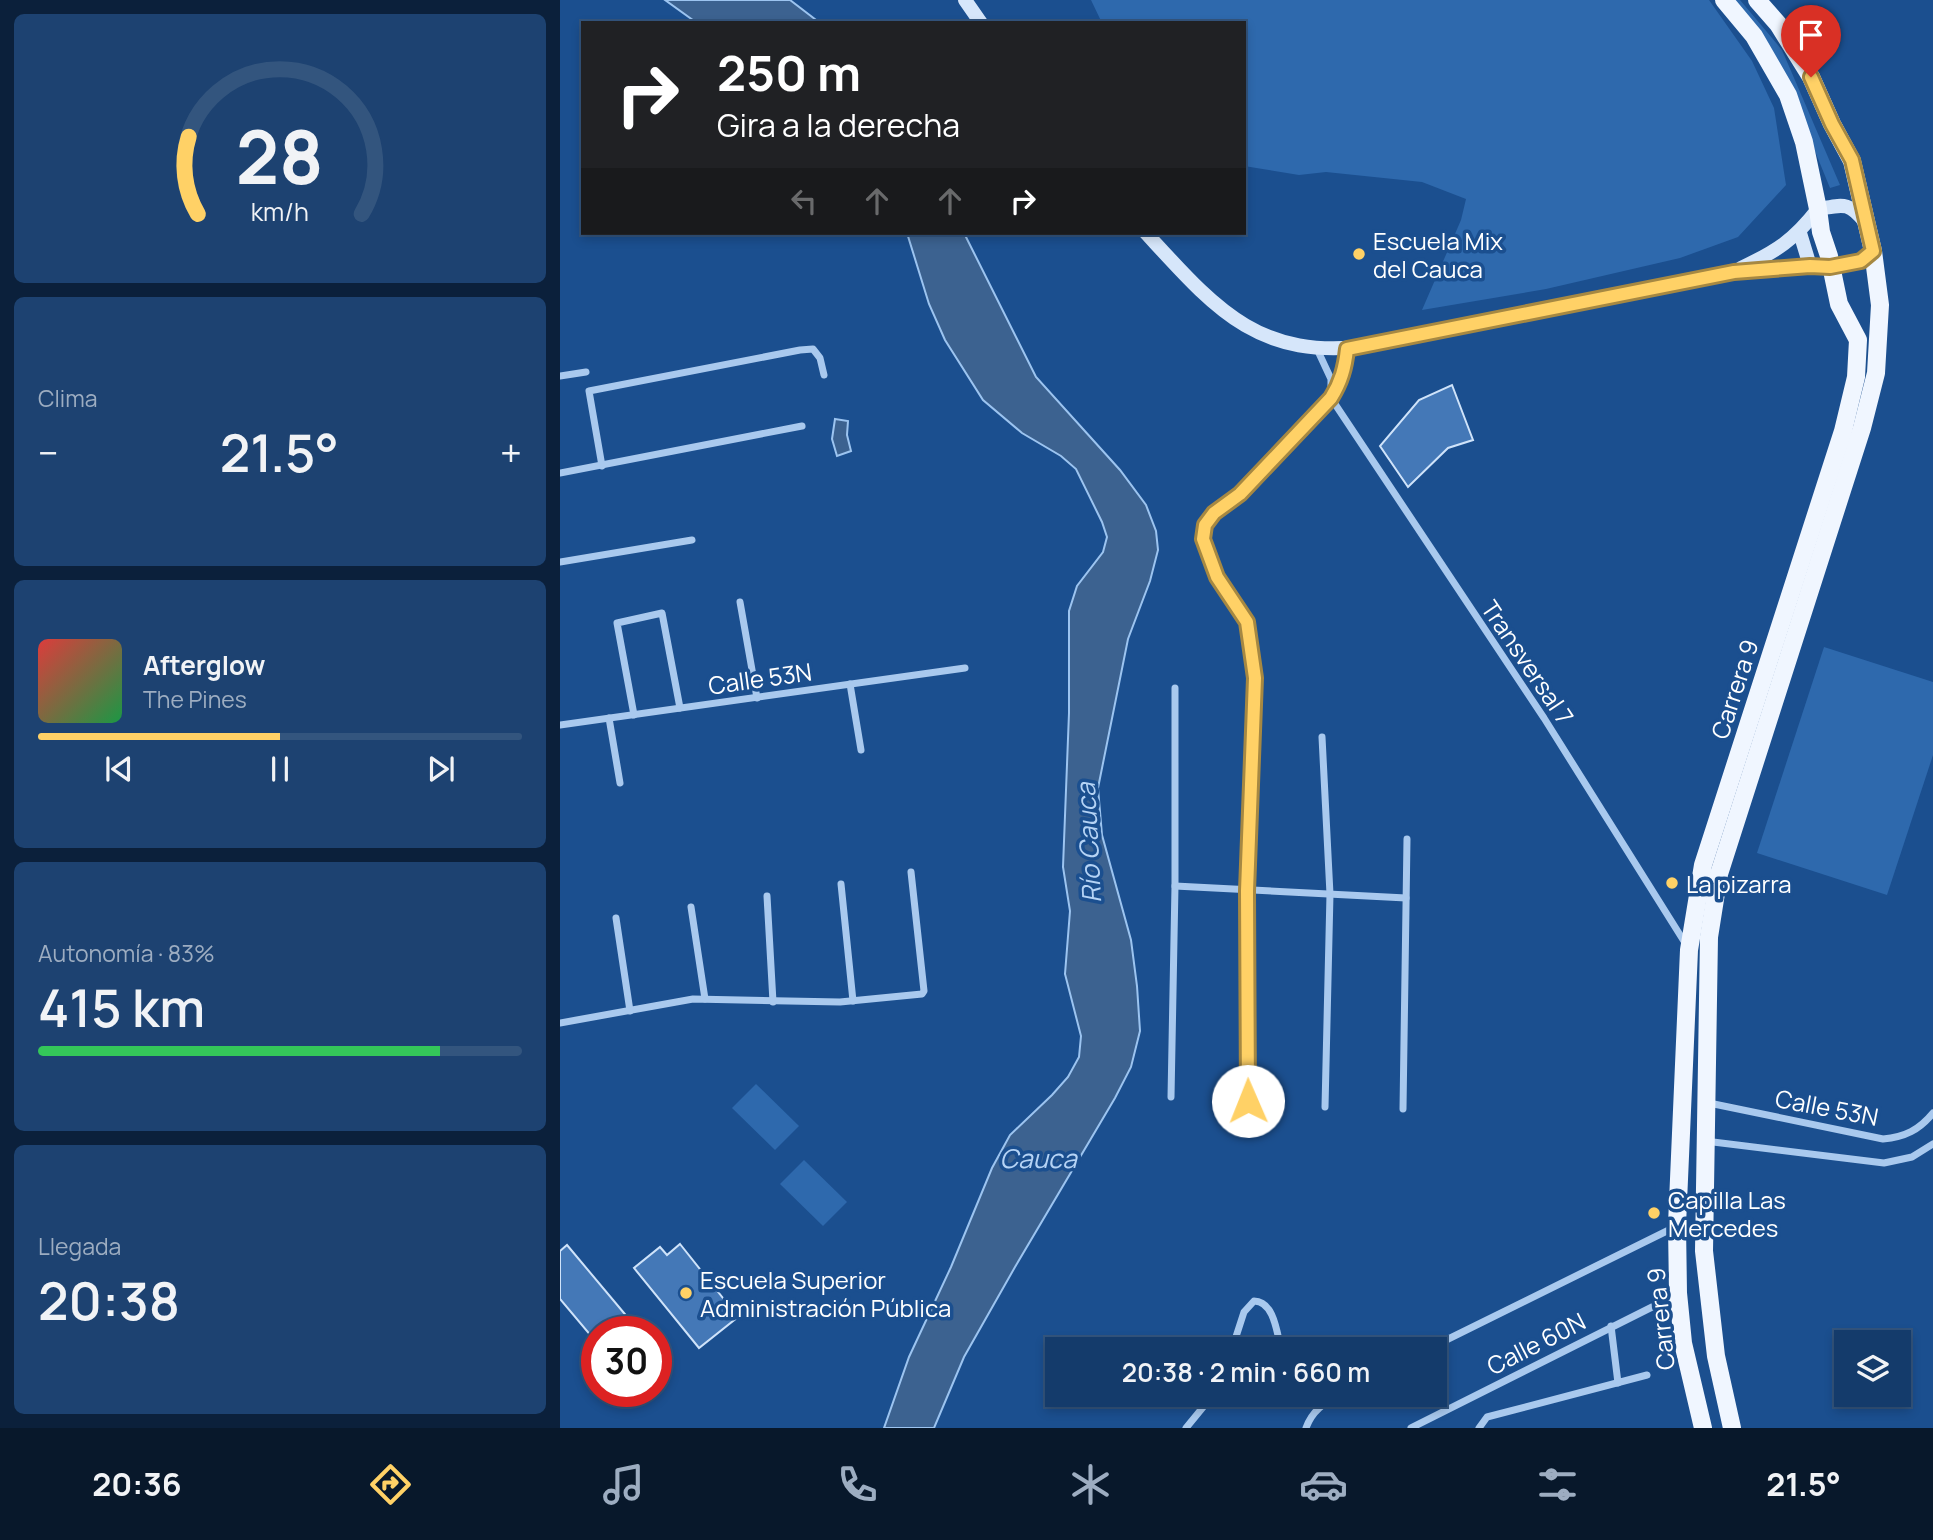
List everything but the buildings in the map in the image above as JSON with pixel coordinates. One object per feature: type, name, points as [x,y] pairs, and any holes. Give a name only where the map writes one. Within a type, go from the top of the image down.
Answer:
[{"type":"main road","points":[[965,0],[980,21]]},
{"type":"main road","name":"Carrera 9","points":[[1703,1428],[1683,1343],[1678,1293],[1677,1225],[1689,950],[1703,865],[1843,431],[1856,377],[1858,340],[1839,304],[1821,232],[1804,142],[1788,95],[1754,36],[1724,0]]},
{"type":"main road","name":"Carrera 9","points":[[1732,1428],[1716,1356],[1704,1251],[1709,937],[1718,874],[1862,428],[1876,373],[1880,304],[1873,251],[1852,160],[1811,77],[1778,24],[1757,0]]},
{"type":"main road","points":[[1734,272],[1780,248],[1800,233],[1818,209],[1844,204],[1855,209],[1865,222]]},
{"type":"main road","points":[[1800,233],[1810,266]]},
{"type":"main road","points":[[1148,235],[1221,310],[1256,333],[1284,343],[1317,349],[1347,349],[1734,272],[1830,267],[1861,261],[1873,251]]},
{"type":"street","points":[[602,466],[589,391],[813,349],[820,358],[824,376]]},
{"type":"street","points":[[1317,349],[1331,379],[1331,398]]},
{"type":"street","points":[[1248,1101],[1247,891],[1255,678],[1247,622],[1217,577],[1203,539],[1205,525],[1214,513],[1240,494],[1331,398],[1339,386],[1347,349]]},
{"type":"street","points":[[560,376],[586,372]]},
{"type":"street","name":"Transversal 7","points":[[1331,398],[1544,718],[1689,950]]},
{"type":"street","points":[[560,473],[802,426]]},
{"type":"street","points":[[560,562],[692,540]]},
{"type":"street","points":[[740,602],[757,698]]},
{"type":"street","points":[[634,715],[618,623],[662,613],[681,708]]},
{"type":"street","name":"Calle 53N","points":[[560,725],[965,668]]},
{"type":"street","points":[[850,684],[861,750]]},
{"type":"street","points":[[1171,1097],[1175,688]]},
{"type":"street","points":[[609,718],[620,783]]},
{"type":"street","points":[[1322,737],[1330,894],[1325,1107]]},
{"type":"street","points":[[1403,1109],[1407,839]]},
{"type":"street","points":[[560,1023],[705,999],[853,1001],[922,994],[924,991],[911,872]]},
{"type":"street","points":[[841,884],[853,1001]]},
{"type":"street","points":[[1175,886],[1406,898]]},
{"type":"street","points":[[767,896],[773,1002]]},
{"type":"street","points":[[691,907],[705,999]]},
{"type":"street","points":[[616,918],[631,1011]]},
{"type":"street","name":"Calle 53N","points":[[1706,1102],[1883,1139],[1901,1138],[1909,1134],[1933,1113]]},
{"type":"street","name":"Calle 53N","points":[[1704,1141],[1884,1163],[1912,1157],[1933,1144]]},
{"type":"street","points":[[1447,1340],[1677,1225]]},
{"type":"street","name":"Calle 60N","points":[[1411,1428],[1678,1293]]},
{"type":"street","points":[[1236,1337],[1244,1312],[1254,1301],[1261,1301],[1268,1306],[1278,1337]]},
{"type":"street","points":[[1611,1326],[1618,1383]]},
{"type":"street","points":[[1479,1426],[1487,1418],[1647,1375]]},
{"type":"street","points":[[1186,1428],[1203,1407]]},
{"type":"street","points":[[1306,1428],[1319,1407]]},
{"type":"shaded area","points":[[1091,0],[1709,0],[1752,61],[1774,108],[1786,185],[1738,237],[1680,258],[1546,289],[1422,310],[1461,220],[1466,199],[1422,182],[1326,172],[1299,175],[1246,166],[1246,21],[1101,21]]},
{"type":"shaded area","points":[[1729,0],[1740,0],[1782,50],[1840,185],[1830,188],[1777,58]]},
{"type":"shaded area","points":[[1824,647],[1933,682],[1933,755],[1887,895],[1757,853]]},
{"type":"shaded area","points":[[756,1084],[799,1126],[775,1150],[732,1108]]},
{"type":"shaded area","points":[[804,1160],[847,1202],[823,1226],[780,1184]]},
{"type":"water","points":[[665,0],[790,0],[817,21],[694,21]]},
{"type":"water","name":"Cauca","points":[[908,235],[965,235],[1036,377],[1120,470],[1146,505],[1156,531],[1158,550],[1150,581],[1128,639],[1098,788],[1102,835],[1131,940],[1140,1031],[1131,1067],[1115,1098],[964,1357],[934,1428],[884,1428],[909,1357],[951,1267],[992,1168],[1010,1135],[1068,1077],[1079,1057],[1081,1036],[1065,974],[1070,911],[1063,867],[1069,713],[1069,611],[1077,586],[1103,552],[1107,537],[1076,469],[1061,456],[1022,433],[983,400],[945,340],[929,304]]},
{"type":"water","points":[[835,419],[848,421],[847,435],[851,451],[837,456],[832,439]]},
{"type":"place","name":"Escuela Mix del Cauca","points":[[1359,254]]},
{"type":"place","name":"La pizarra","points":[[1672,883]]},
{"type":"place","name":"Capilla Las Mercedes","points":[[1654,1213]]},
{"type":"place","name":"Escuela Superior Administración Pública","points":[[686,1293]]},
{"type":"route","points":[[1248,1101],[1247,891],[1255,678],[1247,622],[1217,577],[1203,539],[1205,525],[1214,513],[1240,494],[1331,398],[1339,386],[1347,349],[1734,272],[1830,267],[1861,261],[1871,255],[1873,251],[1852,160],[1811,77]]},
{"type":"water label","name":"Río Cauca","points":[[1088,843]]}]
